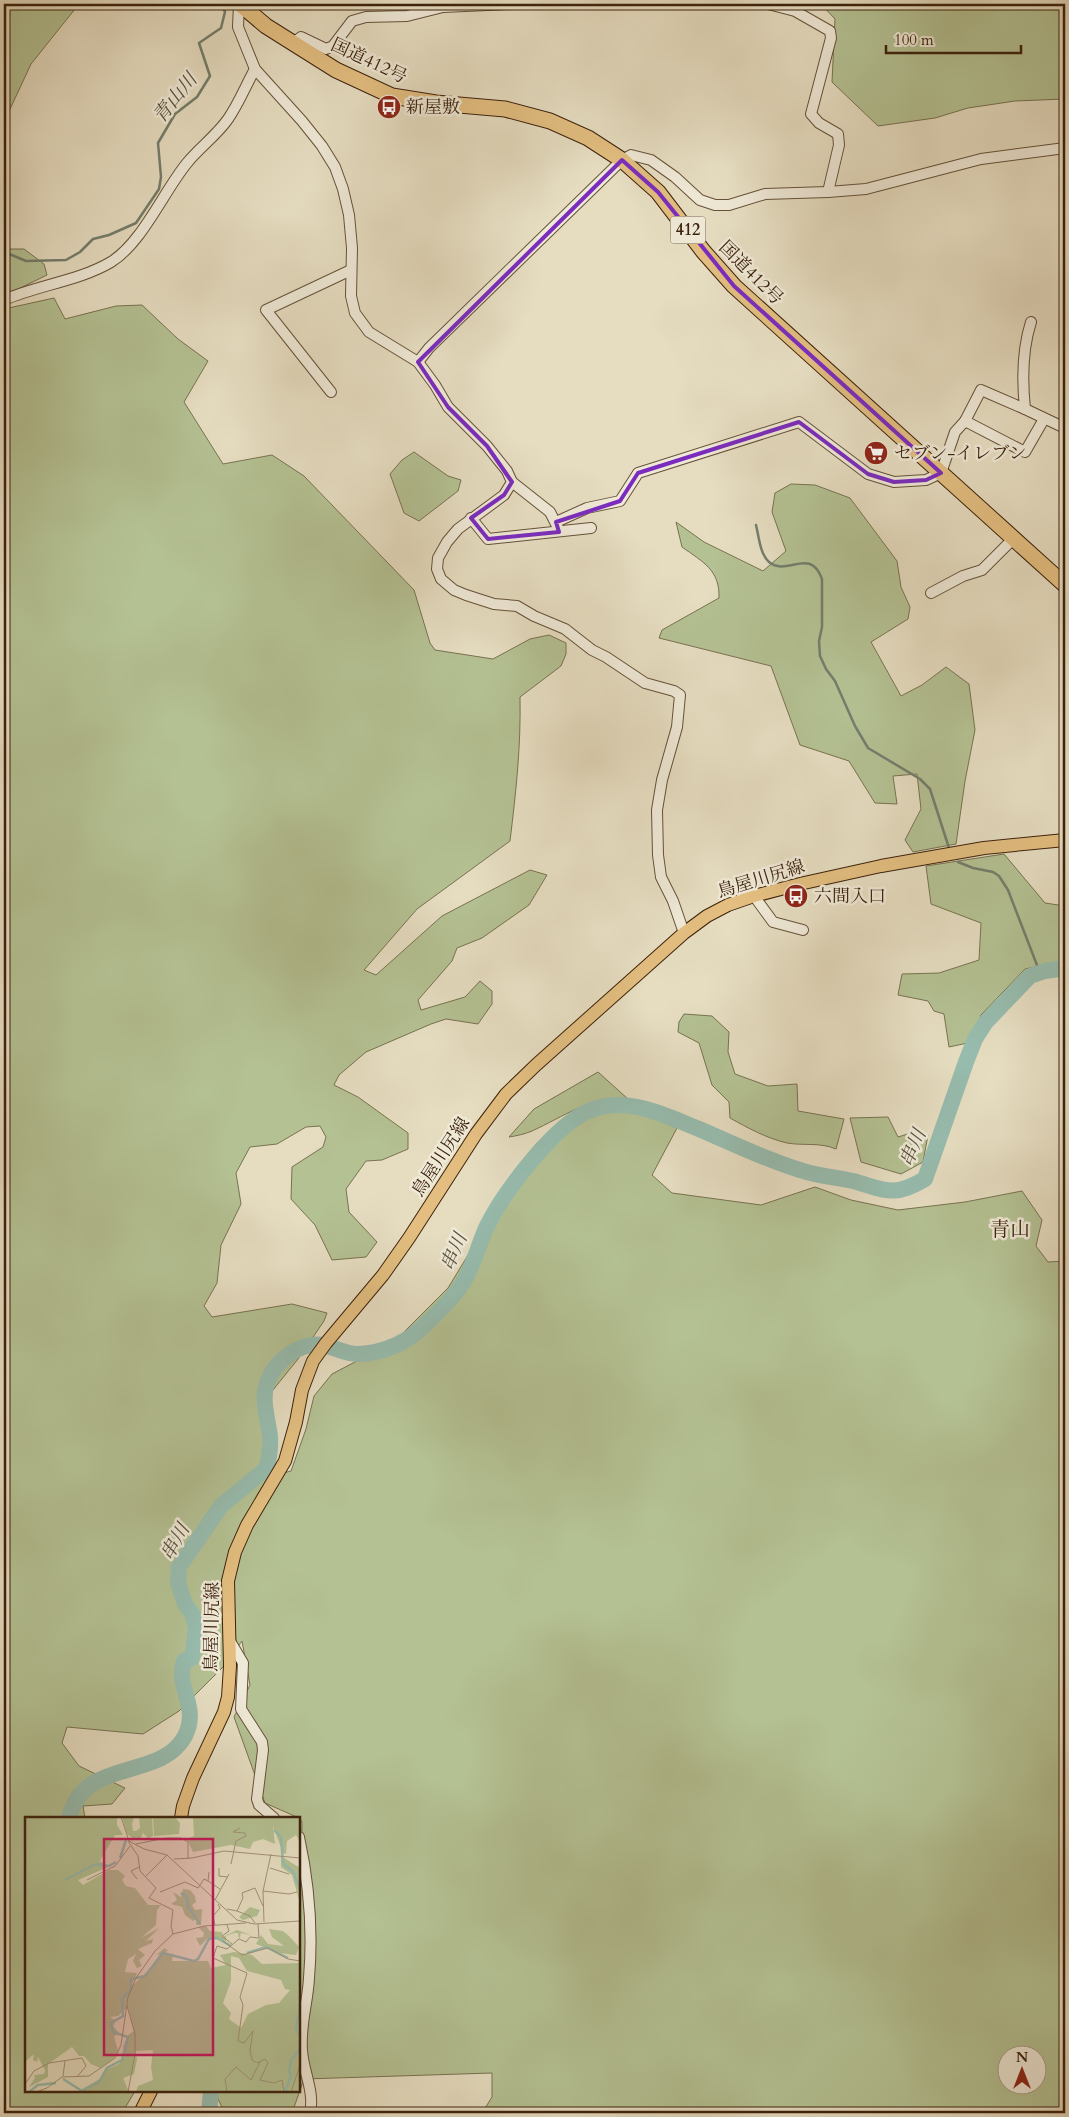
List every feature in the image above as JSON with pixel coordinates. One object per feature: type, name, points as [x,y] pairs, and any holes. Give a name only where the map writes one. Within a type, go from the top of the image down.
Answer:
[{"type":"highway","name":"国道412号","points":[[240,4],[266,26],[293,44],[336,70],[392,96],[436,103],[505,109],[530,115],[588,138],[622,160],[658,192],[703,251],[734,286],[1065,585]]},
{"type":"main road","name":"鳥屋川尻線","points":[[181,1817],[193,1778],[224,1712],[228,1698],[228,1581],[235,1552],[247,1525],[285,1461],[296,1422],[302,1390],[314,1361],[399,1253],[476,1134],[506,1094],[684,933],[707,916],[754,896],[881,866],[984,848],[1065,840]]},
{"type":"main road","points":[[140,2113],[150,2092]]},
{"type":"street","points":[[240,4],[238,28],[256,69],[307,128],[335,167],[349,215],[352,248],[350,296],[355,313],[369,332],[418,362],[448,407],[487,446],[507,471],[512,482],[550,512],[558,527]]},
{"type":"street","points":[[293,44],[301,38],[326,49],[333,46],[352,21],[366,16],[407,16],[443,7],[512,4]]},
{"type":"street","points":[[768,4],[795,11],[830,31],[831,38],[810,114],[819,123],[838,134],[839,144],[828,192]]},
{"type":"street","points":[[4,300],[25,291],[54,285],[111,262],[121,253],[136,238],[186,163],[228,120],[256,69]]},
{"type":"street","points":[[418,362],[429,348],[622,160],[631,155],[651,160],[676,177],[700,200],[715,205],[729,205],[765,194],[866,189],[980,159],[1065,148]]},
{"type":"street","points":[[331,392],[266,310],[351,270]]},
{"type":"street","points":[[1025,410],[1022,378],[1027,334],[1031,322]]},
{"type":"street","points":[[558,527],[587,508],[620,501],[638,473],[799,422],[868,474],[894,482],[926,480],[941,472],[955,432],[965,422],[981,390],[1065,428]]},
{"type":"street","points":[[965,422],[1025,452],[1044,419]]},
{"type":"street","points":[[512,482],[504,495],[458,528],[438,558],[437,569],[441,579],[454,590],[466,596],[494,604],[518,606],[534,616],[565,629],[592,650],[645,683],[674,691],[680,695],[676,727],[662,780],[658,810],[658,855],[661,877],[673,902],[684,933]]},
{"type":"street","points":[[471,518],[488,539],[558,527],[591,528]]},
{"type":"street","points":[[931,593],[963,576],[982,570],[1014,538]]},
{"type":"street","points":[[754,896],[773,922],[803,930]]},
{"type":"street","points":[[229,1640],[243,1662],[241,1709],[262,1742],[263,1750],[257,1799],[259,1805],[273,1817]]},
{"type":"street","points":[[300,1844],[310,1914],[310,1978],[304,2012],[302,2050],[311,2098],[310,2113]]},
{"type":"highlighted area","points":[[622,160],[658,192],[734,286],[941,473],[926,480],[894,482],[868,474],[799,422],[638,473],[620,501],[556,522],[559,532],[488,539],[471,518],[504,495],[512,482],[487,446],[448,407],[418,362]]},
{"type":"green space","points":[[4,4],[79,4],[31,64],[4,122]]},
{"type":"green space","points":[[821,4],[1065,4],[1065,99],[1015,101],[968,108],[935,118],[878,126],[832,82],[835,19]]},
{"type":"green space","points":[[4,249],[24,249],[44,264],[47,275],[4,296]]},
{"type":"green space","points":[[54,298],[65,319],[116,306],[142,305],[178,339],[208,361],[184,402],[223,464],[272,455],[304,476],[414,590],[430,643],[435,650],[493,659],[530,639],[549,635],[566,643],[566,654],[561,666],[520,697],[518,769],[510,841],[417,909],[364,970],[376,975],[442,916],[530,870],[547,875],[529,905],[482,938],[457,948],[452,961],[418,1000],[421,1010],[465,997],[480,981],[492,991],[492,1004],[478,1024],[446,1019],[431,1024],[366,1052],[339,1075],[334,1085],[358,1097],[408,1133],[408,1149],[382,1160],[366,1161],[346,1189],[349,1212],[377,1242],[366,1257],[332,1260],[315,1225],[291,1199],[292,1167],[323,1147],[326,1137],[320,1126],[306,1127],[277,1144],[250,1147],[236,1173],[241,1204],[221,1245],[217,1283],[204,1306],[212,1317],[292,1304],[327,1313],[324,1321],[298,1359],[269,1395],[264,1447],[264,1478],[291,1471],[306,1429],[314,1396],[332,1374],[395,1341],[448,1288],[476,1242],[486,1218],[519,1170],[534,1153],[536,1144],[555,1126],[618,1109],[650,1116],[677,1128],[652,1175],[672,1193],[761,1205],[815,1187],[851,1200],[898,1210],[965,1202],[1022,1191],[1042,1220],[1036,1246],[1048,1262],[1065,1261],[1065,2113],[482,2113],[492,2097],[492,2073],[304,2079],[300,2090],[300,1885],[302,1822],[300,1817],[265,1803],[234,1717],[250,1685],[242,1641],[222,1668],[179,1711],[143,1734],[67,1727],[62,1743],[79,1766],[125,1788],[112,1804],[83,1806],[85,1817],[25,1817],[25,2092],[134,2092],[122,2113],[4,2113],[4,309]]},
{"type":"green space","points":[[414,452],[448,476],[461,480],[458,491],[419,521],[404,513],[390,474],[402,460]]},
{"type":"green space","points":[[791,484],[815,485],[850,498],[897,561],[901,587],[910,607],[908,619],[871,642],[901,696],[922,685],[946,667],[969,684],[975,730],[956,844],[913,852],[905,840],[921,809],[917,774],[893,776],[897,804],[875,803],[849,761],[800,745],[771,666],[659,638],[662,630],[719,598],[717,580],[703,562],[682,547],[676,522],[704,542],[763,571],[786,551],[772,512],[775,493]]},
{"type":"green space","points":[[1004,854],[1045,903],[1065,906],[1065,961],[1025,969],[981,1015],[972,1042],[949,1047],[944,1014],[934,1011],[928,1001],[898,995],[902,974],[939,973],[979,960],[981,923],[931,904],[926,866]]},
{"type":"green space","points":[[684,1014],[712,1016],[729,1032],[728,1052],[735,1074],[768,1086],[797,1084],[798,1111],[844,1119],[836,1149],[779,1141],[730,1118],[729,1102],[712,1085],[699,1043],[678,1032],[679,1022]]},
{"type":"green space","points":[[598,1072],[628,1099],[602,1100],[578,1108],[532,1131],[509,1137],[534,1109]]},
{"type":"green space","points":[[888,1117],[898,1137],[914,1132],[928,1135],[923,1162],[901,1174],[861,1162],[850,1118]]},
{"type":"green space","points":[[214,2092],[299,2092],[292,2113],[225,2113]]},
{"type":"waterway","name":"青山川","points":[[4,253],[26,261],[66,260],[80,252],[93,239],[109,235],[136,223],[159,189],[161,177],[158,143],[175,114],[197,97],[210,76],[199,43],[221,28],[225,12],[221,4]]},
{"type":"waterway","points":[[756,525],[762,550],[769,562],[776,566],[805,563],[817,569],[822,579],[820,656],[826,669],[835,681],[855,726],[868,748],[920,779],[930,789],[949,848]]},
{"type":"waterway","points":[[958,862],[973,868],[993,872],[999,876],[1008,890],[1040,973]]},
{"type":"waterway","name":"串川","points":[[69,1817],[77,1799],[90,1785],[106,1777],[158,1760],[173,1750],[185,1736],[190,1716],[182,1680],[182,1671],[184,1661],[192,1658],[196,1629],[193,1615],[185,1604],[178,1583],[179,1567],[221,1506],[267,1468],[270,1440],[265,1389],[271,1375],[283,1359],[300,1349],[318,1345],[354,1354],[377,1352],[395,1346],[419,1331],[458,1290],[470,1270],[487,1226],[504,1197],[527,1166],[567,1125],[579,1116],[594,1109],[609,1105],[624,1105],[655,1112],[787,1166],[813,1174],[889,1190],[905,1189],[914,1185],[925,1179],[966,1062],[975,1039],[986,1022],[1030,976],[1045,971],[1065,968]]},
{"type":"waterway","name":"串川","points":[[209,2113],[211,2092]]},
{"type":"place","name":"新屋敷","points":[[389,107]]},
{"type":"place","name":"セブン-イレブン","points":[[876,453]]},
{"type":"place","name":"六間入口","points":[[796,896]]},
{"type":"district","name":"青山","points":[[1010,1229]]}]
